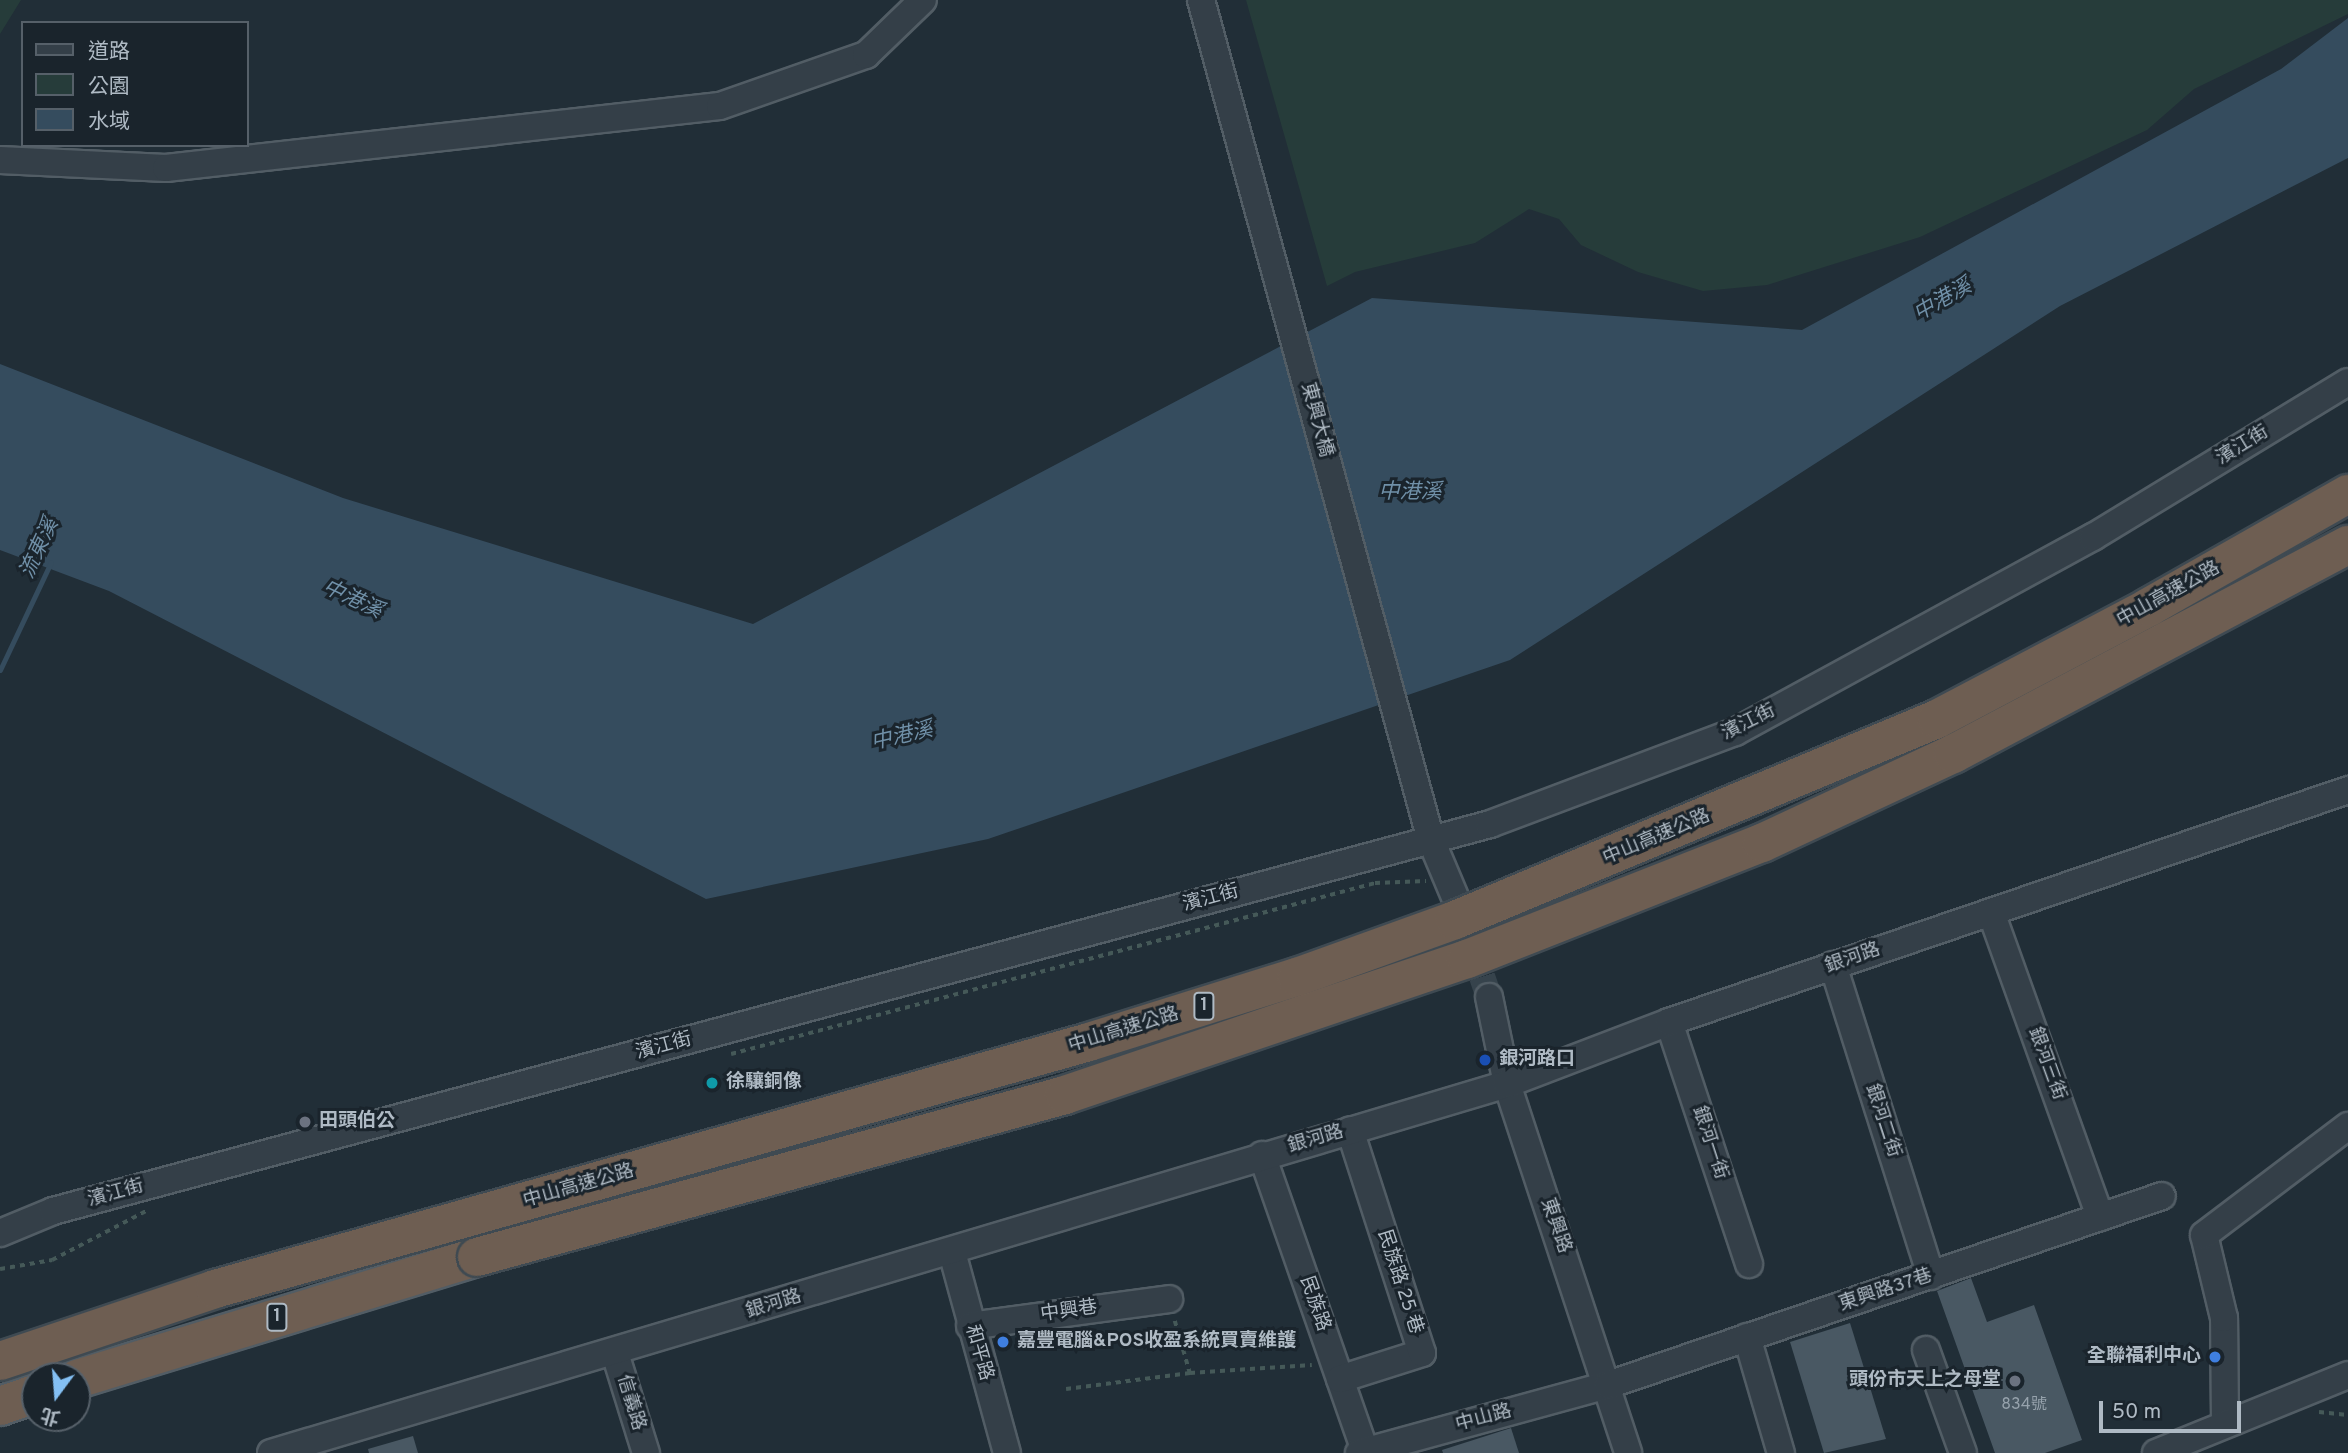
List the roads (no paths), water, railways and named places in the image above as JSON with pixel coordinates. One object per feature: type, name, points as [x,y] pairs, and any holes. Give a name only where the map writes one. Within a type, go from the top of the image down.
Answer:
[{"type":"highway","name":"中山高速公路","points":[[0,1361],[215,1289],[1089,1042],[1297,977],[1455,920],[1937,719],[2348,494]]},
{"type":"highway","name":"中山高速公路","points":[[91,1375],[477,1257],[1065,1095],[1467,959],[1762,843],[1953,754],[2348,545]]},
{"type":"highway","points":[[0,1406],[21,1399]]},
{"type":"street","points":[[0,160],[166,168],[720,106],[866,55],[923,0]]},
{"type":"street","name":"東興大橋","points":[[1201,0],[1431,840],[1451,886]]},
{"type":"street","name":"濱江街","points":[[0,1233],[53,1212],[1490,824],[1735,732],[2093,537],[2348,382]]},
{"type":"street","name":"銀河路","points":[[288,1451],[952,1252],[1262,1155],[1507,1084],[1669,1022],[2348,789]]},
{"type":"street","name":"銀河三街","points":[[1992,912],[2100,1217]]},
{"type":"street","name":"銀河二街","points":[[1833,965],[1931,1276]]},
{"type":"street","name":"東興路","points":[[1489,997],[1507,1084],[1608,1385],[1628,1453]]},
{"type":"street","name":"銀河一街","points":[[1669,1022],[1749,1264]]},
{"type":"street","points":[[2225,1424],[2224,1318],[2204,1235],[2348,1126]]},
{"type":"street","name":"民族路 25 巷","points":[[1337,1371],[1422,1353],[1350,1130]]},
{"type":"street","name":"民族路","points":[[1262,1155],[1363,1452]]},
{"type":"street","name":"東興路37巷","points":[[1608,1385],[2162,1196]]},
{"type":"street","name":"和平路","points":[[952,1252],[1007,1453]]},
{"type":"street","name":"中興巷","points":[[970,1325],[1169,1298]]},
{"type":"street","points":[[1747,1337],[1781,1453]]},
{"type":"street","points":[[1926,1350],[1964,1453]]},
{"type":"street","name":"信義路","points":[[615,1353],[646,1453]]},
{"type":"street","points":[[2156,1453],[2348,1375]]},
{"type":"street","name":"中山路","points":[[1363,1452],[1608,1385]]},
{"type":"water","name":"中港溪","points":[[2348,18],[2348,158],[2060,306],[1510,660],[988,839],[706,899],[109,591],[0,550],[0,364],[343,498],[753,624],[1372,298],[1802,330],[2281,69]]},
{"type":"waterway","name":"流東溪","points":[[0,670],[51,562]]},
{"type":"tunnel","points":[[1457,903],[1489,997]]},
{"type":"place","name":"銀河路口","points":[[1485,1060]]},
{"type":"place","name":"徐驤銅像","points":[[712,1083]]},
{"type":"place","name":"田頭伯公","points":[[305,1122]]},
{"type":"place","name":"嘉豐電腦&POS收盈系統買賣維護","points":[[1003,1342]]},
{"type":"place","name":"全聯福利中心","points":[[2215,1357]]},
{"type":"place","name":"頭份市天上之母堂","points":[[2015,1381]]}]
